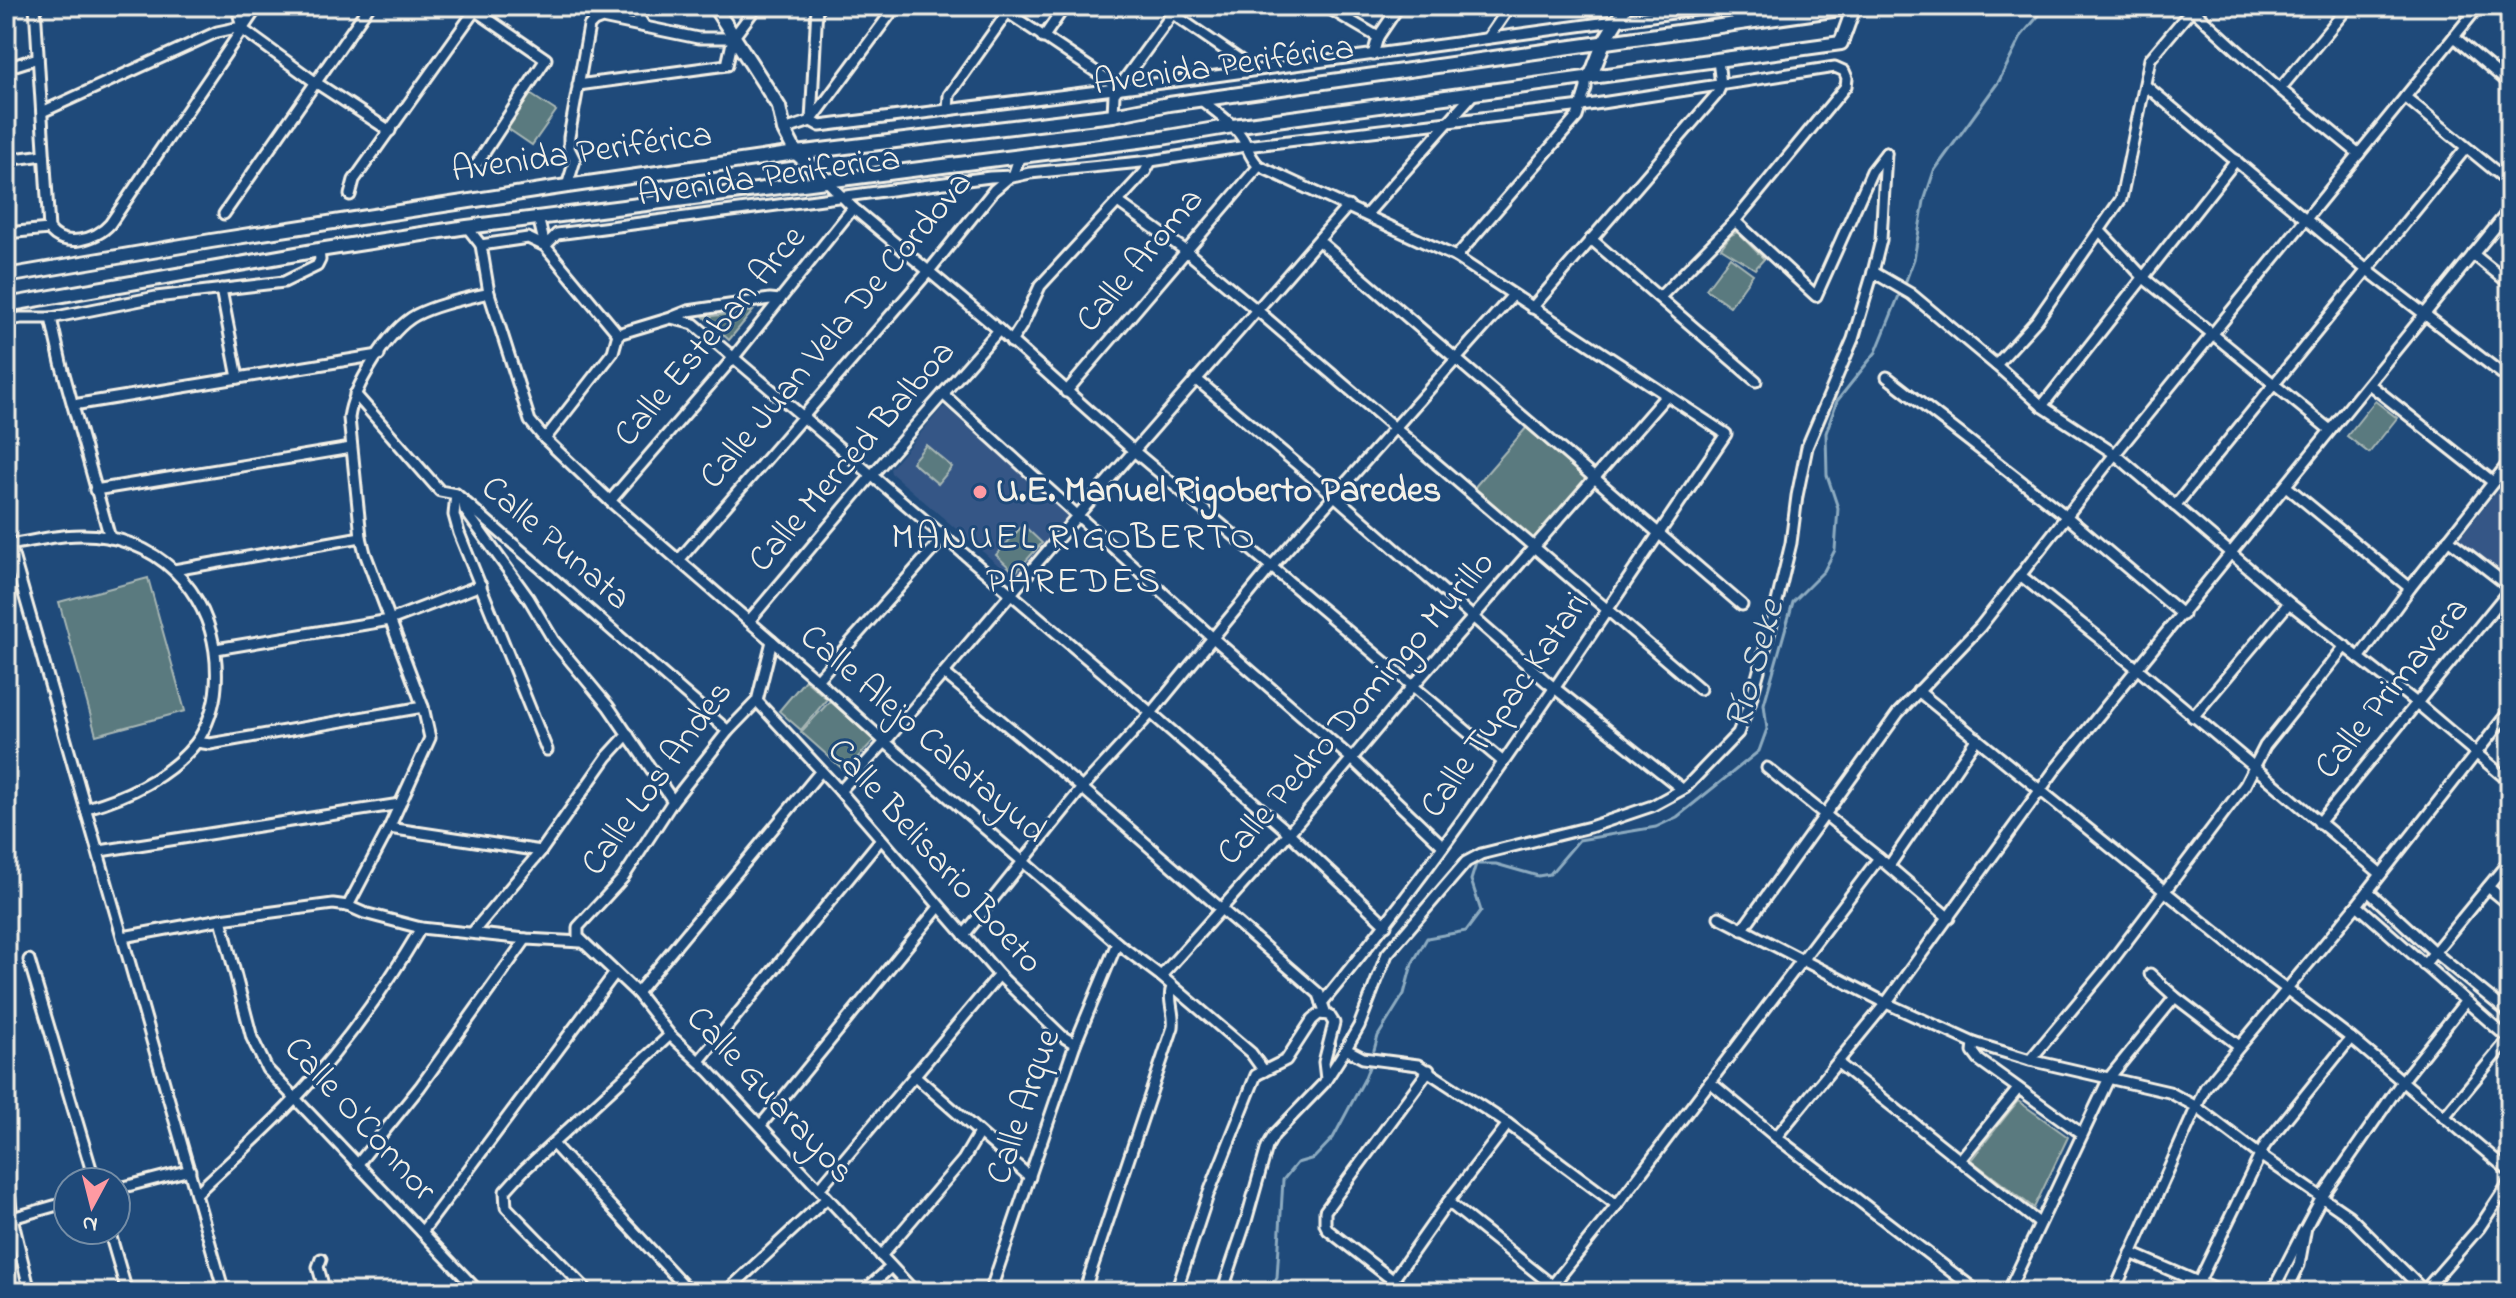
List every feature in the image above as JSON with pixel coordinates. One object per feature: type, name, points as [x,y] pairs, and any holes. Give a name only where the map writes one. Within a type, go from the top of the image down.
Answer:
[{"type":"street","points":[[35,6],[49,229],[58,237],[69,240],[90,238],[104,231],[135,190],[258,6]]},
{"type":"street","points":[[237,6],[242,29]]},
{"type":"street","points":[[224,214],[369,6]]},
{"type":"street","points":[[625,6],[639,17],[645,27]]},
{"type":"street","points":[[714,6],[779,107],[784,130],[796,153],[853,208],[999,330],[1135,452],[1502,761]]},
{"type":"street","points":[[578,85],[727,65],[733,38],[757,6]]},
{"type":"street","points":[[811,121],[817,6]]},
{"type":"street","points":[[784,130],[811,121],[896,6]]},
{"type":"street","points":[[998,6],[1120,88]]},
{"type":"street","points":[[1043,38],[1065,6]]},
{"type":"street","points":[[1325,6],[1378,37]]},
{"type":"street","points":[[1373,55],[1378,37],[1399,6]]},
{"type":"street","points":[[1488,38],[1510,6]]},
{"type":"street","points":[[1456,257],[1569,128],[1582,106],[1586,78],[1626,6]]},
{"type":"street","points":[[811,121],[820,126],[948,110],[1724,6]]},
{"type":"street","name":"Avenida Periférica","points":[[6,276],[567,186],[796,153],[1113,115],[1200,99],[1854,6],[1841,43],[1162,138],[467,227],[6,305]]},
{"type":"street","points":[[2280,89],[2349,6]]},
{"type":"street","points":[[1742,930],[1881,736],[1918,691],[1980,627],[2115,454],[2479,6]]},
{"type":"street","points":[[350,195],[354,180],[474,7],[546,59],[478,162]]},
{"type":"street","points":[[1996,365],[2037,320],[2121,199],[2150,59],[2196,8],[2280,89],[2359,154]]},
{"type":"street","points":[[1113,115],[1114,94],[1175,10],[1240,60],[1246,72]]},
{"type":"street","points":[[948,110],[949,95],[1007,13]]},
{"type":"street","points":[[567,186],[575,160],[569,148],[569,137],[589,26],[594,21],[602,18],[698,38],[733,38]]},
{"type":"street","points":[[42,112],[217,32],[236,28],[242,29],[390,131]]},
{"type":"street","points":[[2454,37],[2510,84]]},
{"type":"street","points":[[6,68],[38,58]]},
{"type":"street","points":[[1532,308],[1714,98],[1721,85],[1718,60]]},
{"type":"street","name":"Calle Juan Vela De Cordova","points":[[679,560],[929,271],[994,190],[1013,176],[1582,106],[1835,67],[1844,71],[1846,86],[1735,221]]},
{"type":"street","points":[[2145,85],[2368,271],[2510,380]]},
{"type":"street","points":[[1366,215],[1474,93]]},
{"type":"street","points":[[2405,97],[2510,183]]},
{"type":"street","points":[[1200,99],[1233,126],[1248,154],[1259,166],[1456,257],[1665,397]]},
{"type":"street","points":[[2175,506],[2466,148]]},
{"type":"street","points":[[1222,1292],[1267,1147],[1274,1135],[1326,1079],[1346,1049],[1359,1026],[1387,954],[1466,862],[1481,854],[1590,827],[1652,806],[1682,789],[1738,733],[1750,703],[1791,543],[1807,447],[1853,339],[1873,272],[1881,240],[1886,153],[1872,171],[1816,296],[1735,221],[1660,297]]},
{"type":"street","points":[[6,160],[44,155]]},
{"type":"street","points":[[1013,176],[1020,155]]},
{"type":"street","points":[[2042,406],[2236,160]]},
{"type":"street","points":[[1011,342],[1040,286],[1145,172],[1151,161]]},
{"type":"street","name":"Calle Aroma","points":[[1066,392],[1259,166]]},
{"type":"street","name":"Avenida Periferica","points":[[545,246],[557,234],[1013,176]]},
{"type":"street","points":[[1118,202],[1186,251],[1258,311],[1700,689]]},
{"type":"street","points":[[840,791],[1348,206]]},
{"type":"street","name":"Calle Esteban Arce","points":[[610,501],[734,357],[853,208]]},
{"type":"street","points":[[1776,1137],[1886,1003],[2040,789],[2510,209]]},
{"type":"street","points":[[538,217],[545,246]]},
{"type":"street","points":[[467,227],[481,245],[528,238],[545,246],[618,334]]},
{"type":"street","points":[[6,233],[49,229]]},
{"type":"street","points":[[2100,231],[2145,279],[2330,430]]},
{"type":"street","points":[[1591,239],[1756,381]]},
{"type":"street","points":[[1319,241],[1742,605]]},
{"type":"street","name":"Calle Alejo Calatayud","points":[[481,245],[489,293],[530,421],[545,439],[610,501],[885,742],[1117,943],[1161,976],[1251,1053],[1264,1071]]},
{"type":"street","points":[[6,321],[51,318],[156,297],[274,284],[317,266],[319,250]]},
{"type":"street","points":[[2473,254],[2510,284]]},
{"type":"street","points":[[1873,272],[1900,285],[2042,406],[2115,454],[2289,603],[2418,704],[2510,782]]},
{"type":"street","points":[[221,289],[238,378]]},
{"type":"street","points":[[348,906],[389,828],[430,738],[423,707],[361,537],[349,418],[355,394],[379,355],[414,316],[489,293]]},
{"type":"street","points":[[964,935],[1082,788],[1151,713],[1272,566],[1513,295]]},
{"type":"street","points":[[618,334],[688,311],[780,300]]},
{"type":"street","points":[[51,318],[110,538]]},
{"type":"street","points":[[671,318],[694,324],[734,357],[1289,833],[1386,925]]},
{"type":"street","name":"Calle Merced Balboa","points":[[749,621],[999,330]]},
{"type":"street","points":[[545,439],[613,352],[618,334]]},
{"type":"street","points":[[73,405],[379,355]]},
{"type":"street","points":[[1887,377],[2066,516],[2183,615]]},
{"type":"street","points":[[1196,379],[1553,687],[1682,789]]},
{"type":"street","points":[[2369,384],[2493,482]]},
{"type":"street","name":"Calle Punata","points":[[355,394],[430,482],[440,491],[459,497],[728,731]]},
{"type":"street","points":[[943,394],[1352,759],[1443,846]]},
{"type":"street","name":"Calle Tupac Katari","points":[[1322,1003],[1386,925],[1443,846],[1726,434],[1665,397]]},
{"type":"street","name":"Calle Pedro Domingo Murillo","points":[[1161,976],[1289,833],[1665,397]]},
{"type":"street","points":[[95,490],[351,448]]},
{"type":"street","points":[[2359,658],[2510,461]]},
{"type":"street","points":[[2286,486],[2410,588]]},
{"type":"street","points":[[459,497],[454,515],[459,533],[547,750]]},
{"type":"street","points":[[459,497],[554,641],[628,734],[673,801]]},
{"type":"street","points":[[6,531],[224,1292]]},
{"type":"street","points":[[10,545],[62,535],[110,538],[152,554],[174,570],[194,594],[205,615],[216,649],[215,697],[197,742],[167,771],[145,786],[87,808]]},
{"type":"street","points":[[174,570],[361,537]]},
{"type":"street","points":[[817,680],[944,537]]},
{"type":"street","points":[[2448,539],[2510,588]]},
{"type":"street","points":[[2020,575],[2138,669],[2381,874]]},
{"type":"street","points":[[6,585],[20,582]]},
{"type":"street","points":[[216,649],[390,620],[481,585]]},
{"type":"street","name":"Calle Primavera","points":[[2319,823],[2510,588]]},
{"type":"street","points":[[2193,717],[2289,603]]},
{"type":"street","name":"Calle Los Andes","points":[[581,942],[578,927],[623,878],[673,801],[728,731],[757,701],[772,641]]},
{"type":"street","points":[[2030,1060],[2105,970],[2245,785],[2265,746],[2345,646]]},
{"type":"street","points":[[944,673],[1319,994],[1326,1014],[1334,1023],[1324,1062],[1326,1079]]},
{"type":"street","points":[[1918,691],[2268,975],[2403,1080],[2510,1172]]},
{"type":"street","name":"Calle Belisario Boeto","points":[[757,701],[840,791],[999,975],[1062,1036],[1075,1044]]},
{"type":"street","points":[[197,742],[210,744],[423,707]]},
{"type":"street","points":[[2114,1292],[2205,1088],[2357,905],[2510,710]]},
{"type":"street","points":[[473,932],[541,851],[607,757],[628,734]]},
{"type":"street","points":[[1889,866],[1977,738]]},
{"type":"street","points":[[1767,768],[1949,918]]},
{"type":"street","points":[[637,993],[820,772]]},
{"type":"street","points":[[100,851],[400,804]]},
{"type":"street","points":[[389,828],[541,851]]},
{"type":"street","points":[[699,1061],[881,839]]},
{"type":"street","points":[[1448,1202],[1550,1288],[1617,1205],[1879,858]]},
{"type":"street","points":[[2424,965],[2510,860]]},
{"type":"street","points":[[2488,887],[2510,905]]},
{"type":"street","points":[[2368,891],[2434,952],[2510,1014]]},
{"type":"street","points":[[123,937],[221,919],[333,904],[421,928],[581,942]]},
{"type":"street","points":[[2357,905],[2510,1039],[2444,1117]]},
{"type":"street","points":[[761,1125],[939,907]]},
{"type":"street","points":[[1719,917],[1886,1003],[1974,1043],[2030,1060],[2169,1092],[2195,1106],[2349,1216],[2424,1292],[2479,1228],[2510,1181]]},
{"type":"street","name":"Calle O'Connor","points":[[221,919],[252,1038],[267,1069],[479,1292]]},
{"type":"street","points":[[197,1193],[295,1100],[348,1035],[421,928]]},
{"type":"street","points":[[357,1165],[420,1087],[526,939]]},
{"type":"street","name":"Calle Guarayos","points":[[581,942],[637,993],[670,1035],[761,1125],[915,1292]]},
{"type":"street","name":"Calle Arque","points":[[990,1292],[1075,1044],[1117,943]]},
{"type":"street","points":[[29,960],[90,1166]]},
{"type":"street","points":[[422,1232],[615,973]]},
{"type":"street","points":[[2150,974],[2238,1045]]},
{"type":"street","points":[[819,1189],[999,975]]},
{"type":"street","points":[[1084,1292],[1173,1027],[1169,996],[1172,987]]},
{"type":"street","points":[[2008,1292],[2109,1078],[2175,997]]},
{"type":"street","points":[[2272,1292],[2322,1197],[2403,1080],[2465,1002]]},
{"type":"street","points":[[1176,1292],[1208,1195],[1256,1075],[1286,1060],[1312,1020],[1319,1014],[1326,1014]]},
{"type":"street","points":[[589,1292],[506,1207],[505,1191],[670,1035]]},
{"type":"street","points":[[2194,1292],[2260,1155],[2275,1131],[2351,1038]]},
{"type":"street","points":[[1974,1043],[1973,1052],[1979,1060],[2082,1134]]},
{"type":"street","points":[[1346,1049],[1363,1058],[1418,1065],[1429,1070],[1617,1205]]},
{"type":"street","points":[[1838,1063],[2039,1223]]},
{"type":"street","points":[[1408,1292],[1328,1230],[1325,1211],[1429,1070]]},
{"type":"street","points":[[914,1075],[1030,1177]]},
{"type":"street","points":[[1710,1082],[1776,1137],[1978,1292]]},
{"type":"street","points":[[1960,1160],[2018,1089]]},
{"type":"street","points":[[1393,1280],[1508,1124]]},
{"type":"street","points":[[881,1256],[963,1160],[979,1133]]},
{"type":"street","points":[[553,1144],[690,1292]]},
{"type":"street","points":[[6,1165],[12,1218],[30,1292]]},
{"type":"street","points":[[132,1185],[190,1170]]},
{"type":"street","points":[[726,1292],[827,1198]]},
{"type":"street","points":[[12,1218],[52,1207]]},
{"type":"street","points":[[2289,1291],[2299,1265],[2306,1227]]},
{"type":"street","points":[[114,1246],[127,1292]]},
{"type":"street","points":[[2131,1253],[2221,1292]]},
{"type":"street","points":[[321,1259],[318,1267],[325,1292]]},
{"type":"street","points":[[863,1292],[891,1267]]},
{"type":"shaded area","points":[[945,407],[1070,513],[1018,577],[1011,576],[891,473],[890,469]]},
{"type":"shaded area","points":[[2510,475],[2510,571],[2504,575],[2461,542],[2461,536]]},
{"type":"green space","points":[[530,94],[556,111],[532,145],[507,128]]},
{"type":"green space","points":[[1737,232],[1764,259],[1755,269],[1721,248]]},
{"type":"green space","points":[[1730,257],[1753,274],[1730,306],[1706,289]]},
{"type":"green space","points":[[753,311],[729,340],[704,317]]},
{"type":"green space","points":[[2375,401],[2397,418],[2369,453],[2347,436]]},
{"type":"green space","points":[[1527,427],[1588,479],[1534,541],[1473,489]]},
{"type":"green space","points":[[926,445],[952,467],[938,484],[912,462]]},
{"type":"green space","points":[[1023,525],[1042,543],[1015,573],[996,555]]},
{"type":"green space","points":[[148,578],[185,711],[96,735],[59,602]]},
{"type":"green space","points":[[805,680],[827,699],[801,730],[779,711]]},
{"type":"green space","points":[[830,701],[874,740],[845,771],[801,732]]},
{"type":"green space","points":[[2018,1101],[2068,1137],[2034,1208],[1971,1160]]},
{"type":"waterway","name":"Río Seke","points":[[1904,286],[1914,259],[1924,201],[1934,171],[1999,81],[2022,35],[2047,6]]},
{"type":"waterway","name":"Río Seke","points":[[1374,1050],[1378,1036],[1404,994],[1412,964],[1427,938],[1466,931],[1481,911],[1471,880],[1476,864],[1496,864],[1538,876],[1550,874],[1579,840],[1656,827],[1677,817],[1759,751],[1767,729],[1764,704],[1793,602],[1824,571],[1835,550],[1838,508],[1827,475],[1826,433],[1837,401],[1876,352],[1900,293]]},
{"type":"waterway","points":[[1265,1292],[1277,1278],[1283,1180],[1297,1163],[1314,1158],[1333,1138],[1369,1067]]},
{"type":"place","name":"U.E. Manuel Rigoberto Paredes","points":[[980,492]]},
{"type":"district","name":"MANUEL RIGOBERTO PAREDES","points":[[1074,561]]}]
